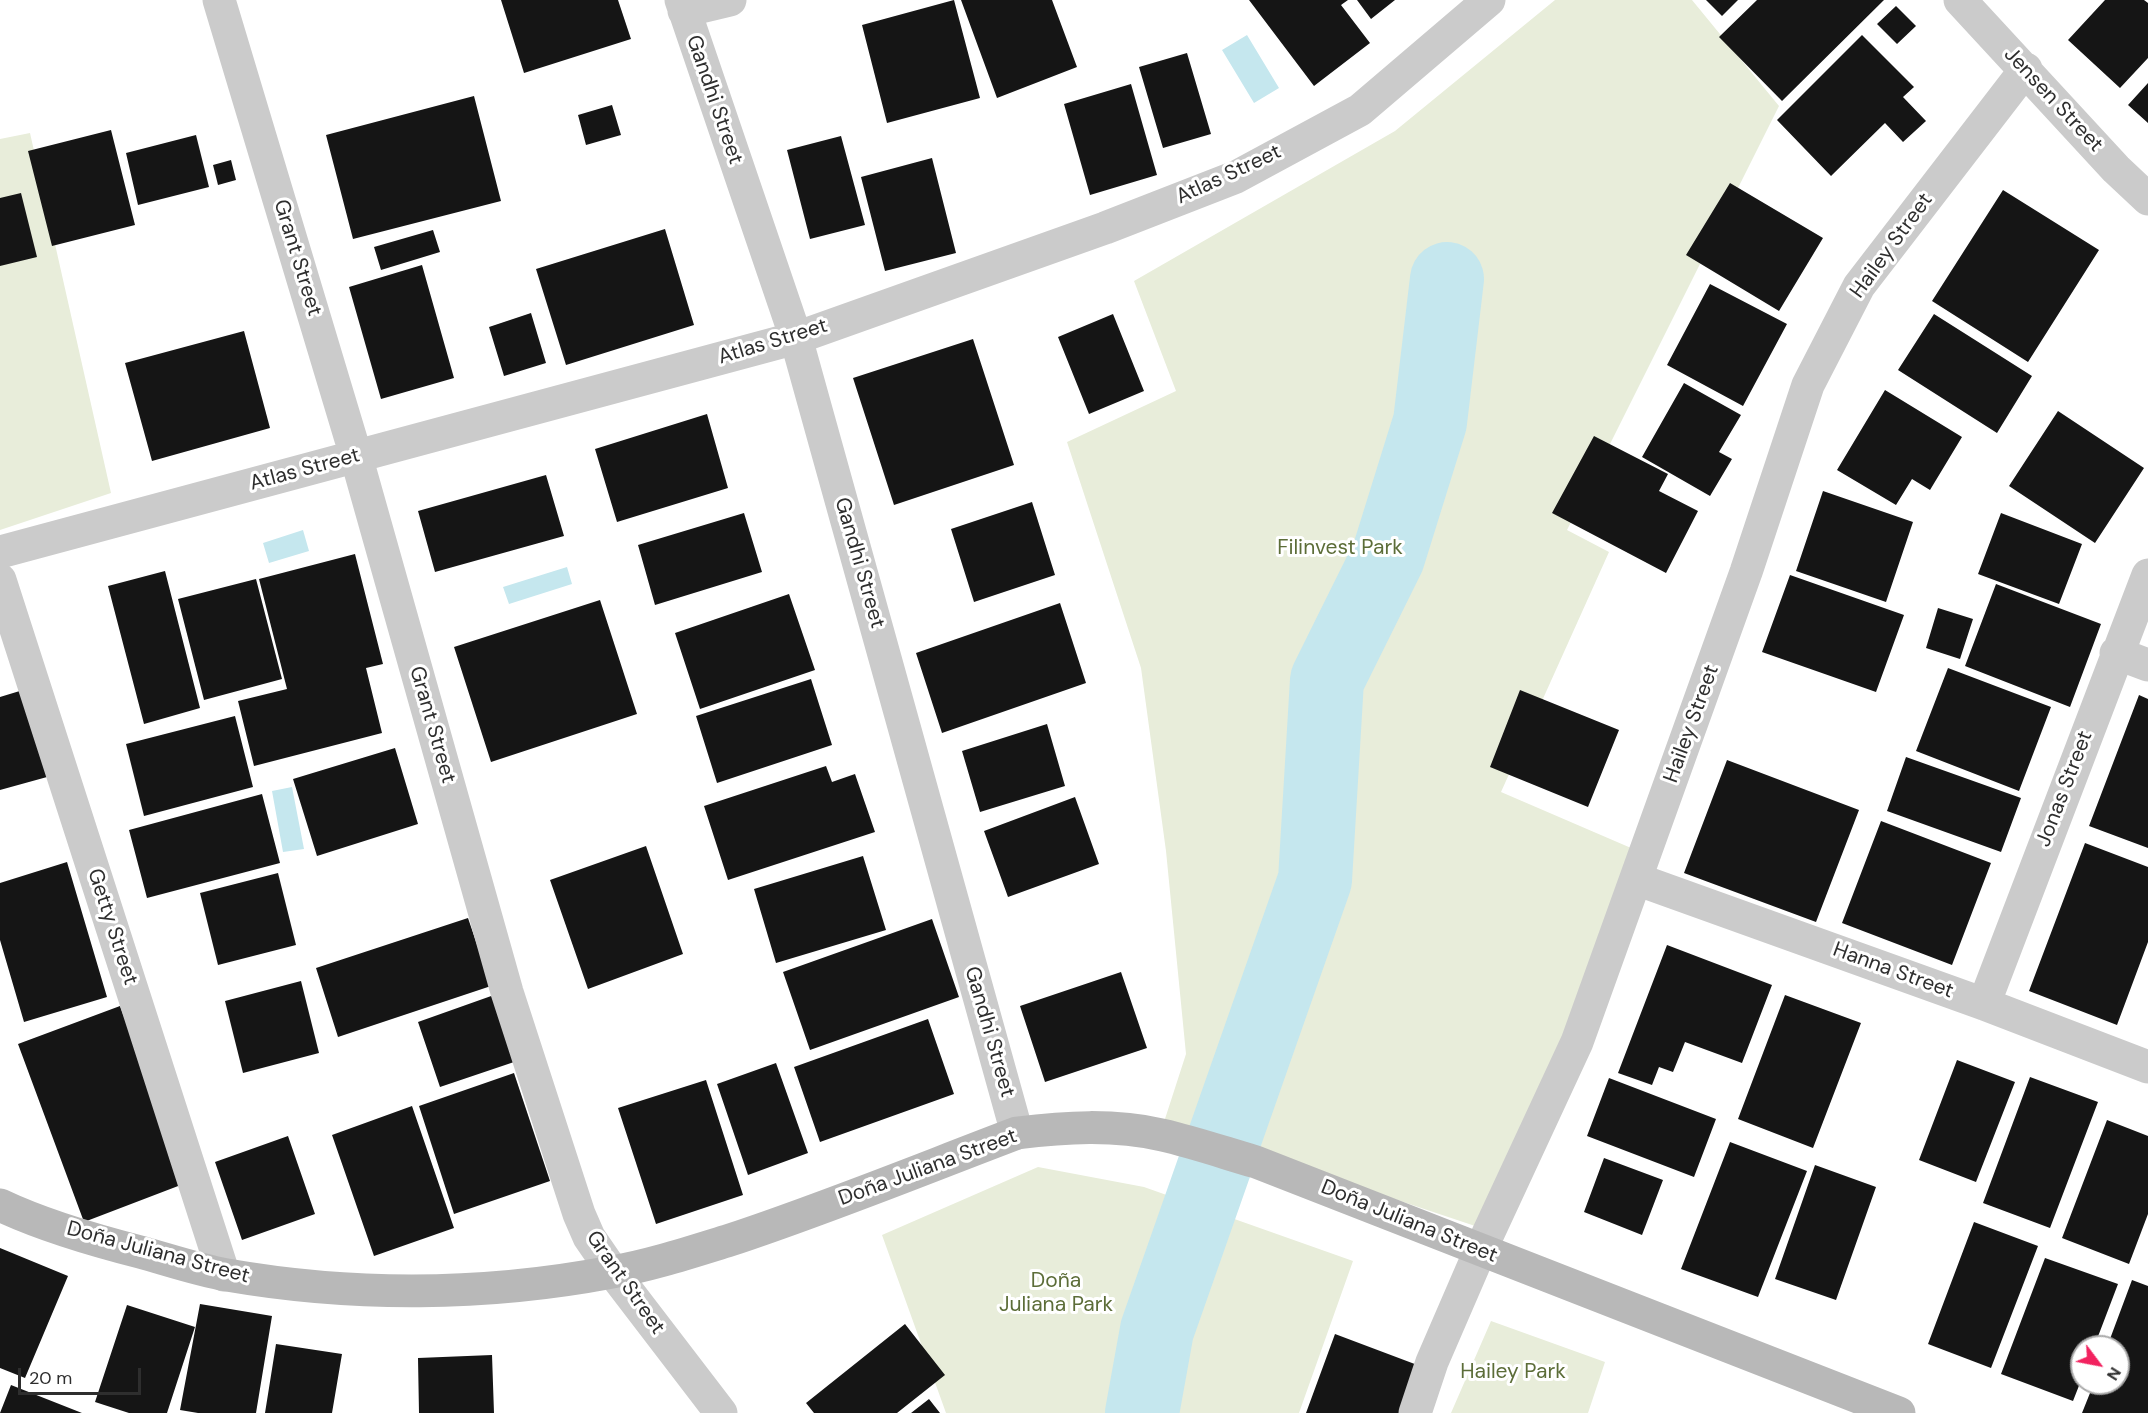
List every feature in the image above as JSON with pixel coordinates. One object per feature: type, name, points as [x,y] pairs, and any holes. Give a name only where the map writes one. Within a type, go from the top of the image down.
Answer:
[{"type":"street","name":"Grant Street","points":[[219,0],[356,456],[507,992],[579,1214],[589,1237],[613,1272],[721,1413]]},
{"type":"street","points":[[683,6],[730,0]]},
{"type":"street","name":"Atlas Street","points":[[0,552],[796,338],[1106,228],[1236,177],[1360,110],[1489,0]]},
{"type":"street","name":"Jensen Street","points":[[1960,0],[2116,168],[2148,199]]},
{"type":"street","name":"Gandhi Street","points":[[683,6],[796,338],[1017,1133]]},
{"type":"street","name":"Hailey Street","points":[[1415,1413],[1432,1362],[1480,1251],[1577,1042],[1746,572],[1808,385],[1859,286],[2026,69]]},
{"type":"street","name":"Jonas Street","points":[[1984,1004],[2116,653],[2148,575]]},
{"type":"street","name":"Getty Street","points":[[0,580],[224,1275]]},
{"type":"street","points":[[2116,653],[2148,665]]},
{"type":"street","name":"Hanna Street","points":[[1636,879],[1984,1004],[2148,1066]]},
{"type":"street","name":"Doña Juliana Street","points":[[0,1205],[20,1215],[107,1243],[224,1275],[291,1285],[365,1292],[460,1289],[613,1272],[697,1250],[786,1221],[1017,1133],[1088,1128],[1161,1135],[1256,1162],[1899,1413]]},
{"type":"green space","name":"Filinvest Park","points":[[1555,0],[1692,0],[1779,106],[1567,530],[1609,552],[1501,792],[1645,854],[1499,1234],[1164,1122],[1186,1054],[1166,851],[1141,668],[1067,442],[1176,391],[1134,281],[1395,131]]},
{"type":"green space","points":[[30,133],[111,493],[0,530],[0,139]]},
{"type":"green space","name":"Doña Juliana Park","points":[[1038,1167],[1144,1187],[1353,1261],[1299,1413],[946,1413],[882,1235]]},
{"type":"green space","name":"Hailey Park","points":[[1491,1321],[1605,1362],[1588,1413],[1451,1413]]},
{"type":"water","points":[[1247,35],[1279,88],[1254,103],[1222,50]]},
{"type":"water","points":[[303,530],[309,551],[269,563],[263,543]]},
{"type":"water","points":[[567,567],[572,584],[509,604],[503,587]]},
{"type":"water","points":[[292,787],[304,849],[283,852],[272,791]]},
{"type":"building","points":[[501,0],[618,0],[631,39],[524,73]]},
{"type":"building","points":[[954,0],[980,98],[887,123],[862,25]]},
{"type":"building","points":[[961,0],[1052,0],[1077,67],[997,98]]},
{"type":"building","points":[[1249,0],[1348,0],[1341,5],[1370,43],[1314,86]]},
{"type":"building","points":[[1357,0],[1395,0],[1371,19]]},
{"type":"building","points":[[1706,0],[1738,0],[1722,16]]},
{"type":"building","points":[[1757,0],[1884,0],[1782,101],[1719,37]]},
{"type":"building","points":[[2105,0],[2144,0],[2148,3],[2148,58],[2120,88],[2068,40]]},
{"type":"building","points":[[1896,6],[1916,26],[1897,44],[1877,24]]},
{"type":"building","points":[[1862,35],[1914,87],[1903,97],[1926,121],[1903,142],[1885,123],[1831,176],[1777,120]]},
{"type":"building","points":[[1187,53],[1211,134],[1163,148],[1139,67]]},
{"type":"building","points":[[2148,83],[2148,123],[2128,105]]},
{"type":"building","points":[[1131,84],[1157,175],[1090,195],[1064,104]]},
{"type":"building","points":[[474,96],[501,201],[353,239],[326,135]]},
{"type":"building","points":[[612,105],[621,135],[586,145],[578,115]]},
{"type":"building","points":[[111,130],[135,225],[52,246],[28,151]]},
{"type":"building","points":[[196,135],[209,187],[138,205],[126,153]]},
{"type":"building","points":[[841,136],[865,225],[810,239],[787,150]]},
{"type":"building","points":[[932,158],[956,253],[885,271],[861,177]]},
{"type":"building","points":[[231,160],[236,180],[218,185],[213,165]]},
{"type":"building","points":[[1730,183],[1823,238],[1779,311],[1686,255]]},
{"type":"building","points":[[2003,190],[2099,250],[2028,362],[1932,301]]},
{"type":"building","points":[[21,193],[37,257],[0,266],[0,198]]},
{"type":"building","points":[[665,229],[694,325],[566,365],[536,269]]},
{"type":"building","points":[[433,230],[440,252],[381,270],[374,247]]},
{"type":"building","points":[[422,265],[454,378],[381,399],[349,287]]},
{"type":"building","points":[[1710,284],[1787,324],[1743,406],[1667,365]]},
{"type":"building","points":[[531,313],[546,363],[504,376],[489,327]]},
{"type":"building","points":[[1113,314],[1144,391],[1089,414],[1058,337]]},
{"type":"building","points":[[1934,314],[2032,376],[1997,433],[1898,370]]},
{"type":"building","points":[[244,331],[270,428],[152,461],[125,363]]},
{"type":"building","points":[[973,339],[1014,465],[894,505],[853,378]]},
{"type":"building","points":[[1684,383],[1741,415],[1719,452],[1732,459],[1710,496],[1642,457]]},
{"type":"building","points":[[1885,390],[1962,437],[1930,490],[1912,479],[1896,505],[1837,470]]},
{"type":"building","points":[[2058,411],[2144,468],[2095,543],[2009,486]]},
{"type":"building","points":[[707,414],[728,488],[617,522],[595,449]]},
{"type":"building","points":[[1594,436],[1668,474],[1659,491],[1698,511],[1666,573],[1552,513]]},
{"type":"building","points":[[546,475],[564,536],[435,572],[418,511]]},
{"type":"building","points":[[1823,491],[1913,522],[1886,602],[1796,571]]},
{"type":"building","points":[[1032,502],[1055,575],[974,602],[951,529]]},
{"type":"building","points":[[744,513],[762,572],[655,605],[638,545]]},
{"type":"building","points":[[2001,513],[2082,544],[2059,604],[1978,574]]},
{"type":"building","points":[[355,554],[383,664],[366,668],[382,733],[254,766],[238,701],[287,689],[259,579]]},
{"type":"building","points":[[165,571],[200,708],[144,724],[108,586]]},
{"type":"building","points":[[1790,575],[1904,615],[1876,692],[1762,652]]},
{"type":"building","points":[[256,579],[282,679],[204,700],[178,599]]},
{"type":"building","points":[[1996,584],[2101,624],[2070,707],[1965,666]]},
{"type":"building","points":[[789,594],[815,670],[700,709],[675,633]]},
{"type":"building","points":[[600,600],[637,714],[491,762],[454,647]]},
{"type":"building","points":[[1060,603],[1086,683],[942,733],[916,653]]},
{"type":"building","points":[[1938,608],[1973,619],[1960,659],[1926,648]]},
{"type":"building","points":[[1948,668],[2051,707],[2019,791],[1916,751]]},
{"type":"building","points":[[811,679],[832,745],[717,783],[696,716]]},
{"type":"building","points":[[23,690],[47,777],[0,790],[0,697]]},
{"type":"building","points":[[1520,690],[1619,730],[1588,807],[1490,767]]},
{"type":"building","points":[[2139,695],[2148,699],[2148,848],[2089,826]]},
{"type":"building","points":[[235,716],[253,787],[144,816],[126,744]]},
{"type":"building","points":[[1047,724],[1065,786],[980,812],[962,751]]},
{"type":"building","points":[[395,748],[418,824],[317,856],[293,779]]},
{"type":"building","points":[[1906,757],[2021,798],[2001,852],[1887,811]]},
{"type":"building","points":[[1727,760],[1859,810],[1816,922],[1684,873]]},
{"type":"building","points":[[826,766],[832,782],[855,774],[875,832],[728,880],[704,806]]},
{"type":"building","points":[[262,794],[280,863],[147,898],[129,830]]},
{"type":"building","points":[[1075,797],[1099,864],[1008,897],[984,831]]},
{"type":"building","points":[[1881,821],[1991,863],[1952,965],[1842,923]]},
{"type":"building","points":[[2085,843],[2148,867],[2148,942],[2117,1025],[2029,991]]},
{"type":"building","points":[[646,846],[683,954],[588,989],[550,880]]},
{"type":"building","points":[[863,856],[886,930],[776,963],[754,889]]},
{"type":"building","points":[[67,862],[107,997],[24,1022],[0,940],[0,883]]},
{"type":"building","points":[[278,873],[296,945],[218,965],[200,893]]},
{"type":"building","points":[[468,918],[491,986],[338,1037],[316,968]]},
{"type":"building","points":[[932,919],[959,997],[810,1050],[783,972]]},
{"type":"building","points":[[1667,945],[1772,985],[1742,1063],[1685,1042],[1673,1072],[1659,1067],[1652,1085],[1618,1073]]},
{"type":"building","points":[[1121,972],[1147,1048],[1045,1082],[1020,1006]]},
{"type":"building","points":[[301,981],[319,1053],[243,1073],[225,1001]]},
{"type":"building","points":[[494,995],[517,1061],[440,1087],[418,1022]]},
{"type":"building","points":[[1785,995],[1861,1023],[1813,1148],[1738,1119]]},
{"type":"building","points":[[120,1006],[186,1183],[84,1222],[18,1044]]},
{"type":"building","points":[[928,1019],[954,1094],[820,1142],[794,1067]]},
{"type":"building","points":[[1957,1060],[2015,1082],[1976,1182],[1919,1160]]},
{"type":"building","points":[[776,1063],[808,1153],[748,1175],[717,1084]]},
{"type":"building","points":[[514,1073],[550,1181],[454,1214],[419,1106]]},
{"type":"building","points":[[2030,1077],[2098,1102],[2050,1228],[1983,1203]]},
{"type":"building","points":[[1609,1078],[1716,1119],[1694,1177],[1587,1136]]},
{"type":"building","points":[[706,1080],[743,1195],[656,1224],[618,1108]]},
{"type":"building","points":[[412,1106],[454,1228],[374,1256],[332,1135]]},
{"type":"building","points":[[2107,1120],[2148,1136],[2148,1214],[2129,1264],[2062,1238]]},
{"type":"building","points":[[288,1136],[315,1214],[242,1240],[215,1162]]},
{"type":"building","points":[[1730,1142],[1807,1171],[1758,1297],[1681,1269]]},
{"type":"building","points":[[1604,1158],[1663,1180],[1642,1235],[1584,1212]]},
{"type":"building","points":[[1815,1165],[1876,1187],[1836,1300],[1775,1279]]},
{"type":"building","points":[[1974,1222],[2038,1246],[1991,1368],[1928,1344]]},
{"type":"building","points":[[0,1248],[68,1276],[25,1378],[0,1368]]},
{"type":"building","points":[[2045,1258],[2118,1284],[2099,1335],[2070,1335],[2070,1395],[2075,1395],[2073,1401],[2001,1374]]},
{"type":"building","points":[[2132,1280],[2148,1286],[2148,1413],[2082,1413],[2089,1395],[2130,1395],[2130,1335],[2111,1335]]},
{"type":"building","points":[[200,1304],[272,1316],[256,1413],[198,1413],[180,1410]]},
{"type":"building","points":[[127,1305],[195,1327],[167,1413],[129,1413],[95,1402]]},
{"type":"building","points":[[905,1324],[945,1375],[897,1413],[814,1413],[806,1403]]},
{"type":"building","points":[[1335,1334],[1420,1366],[1403,1413],[1306,1413]]},
{"type":"building","points":[[276,1344],[342,1354],[332,1413],[265,1413]]},
{"type":"building","points":[[492,1355],[494,1413],[419,1413],[418,1358]]},
{"type":"building","points":[[11,1385],[82,1413],[0,1413]]},
{"type":"building","points":[[929,1399],[940,1413],[911,1413]]},
{"type":"waterway","points":[[1142,1413],[1157,1330],[1315,880],[1327,680],[1388,557],[1430,422],[1447,279]]}]
